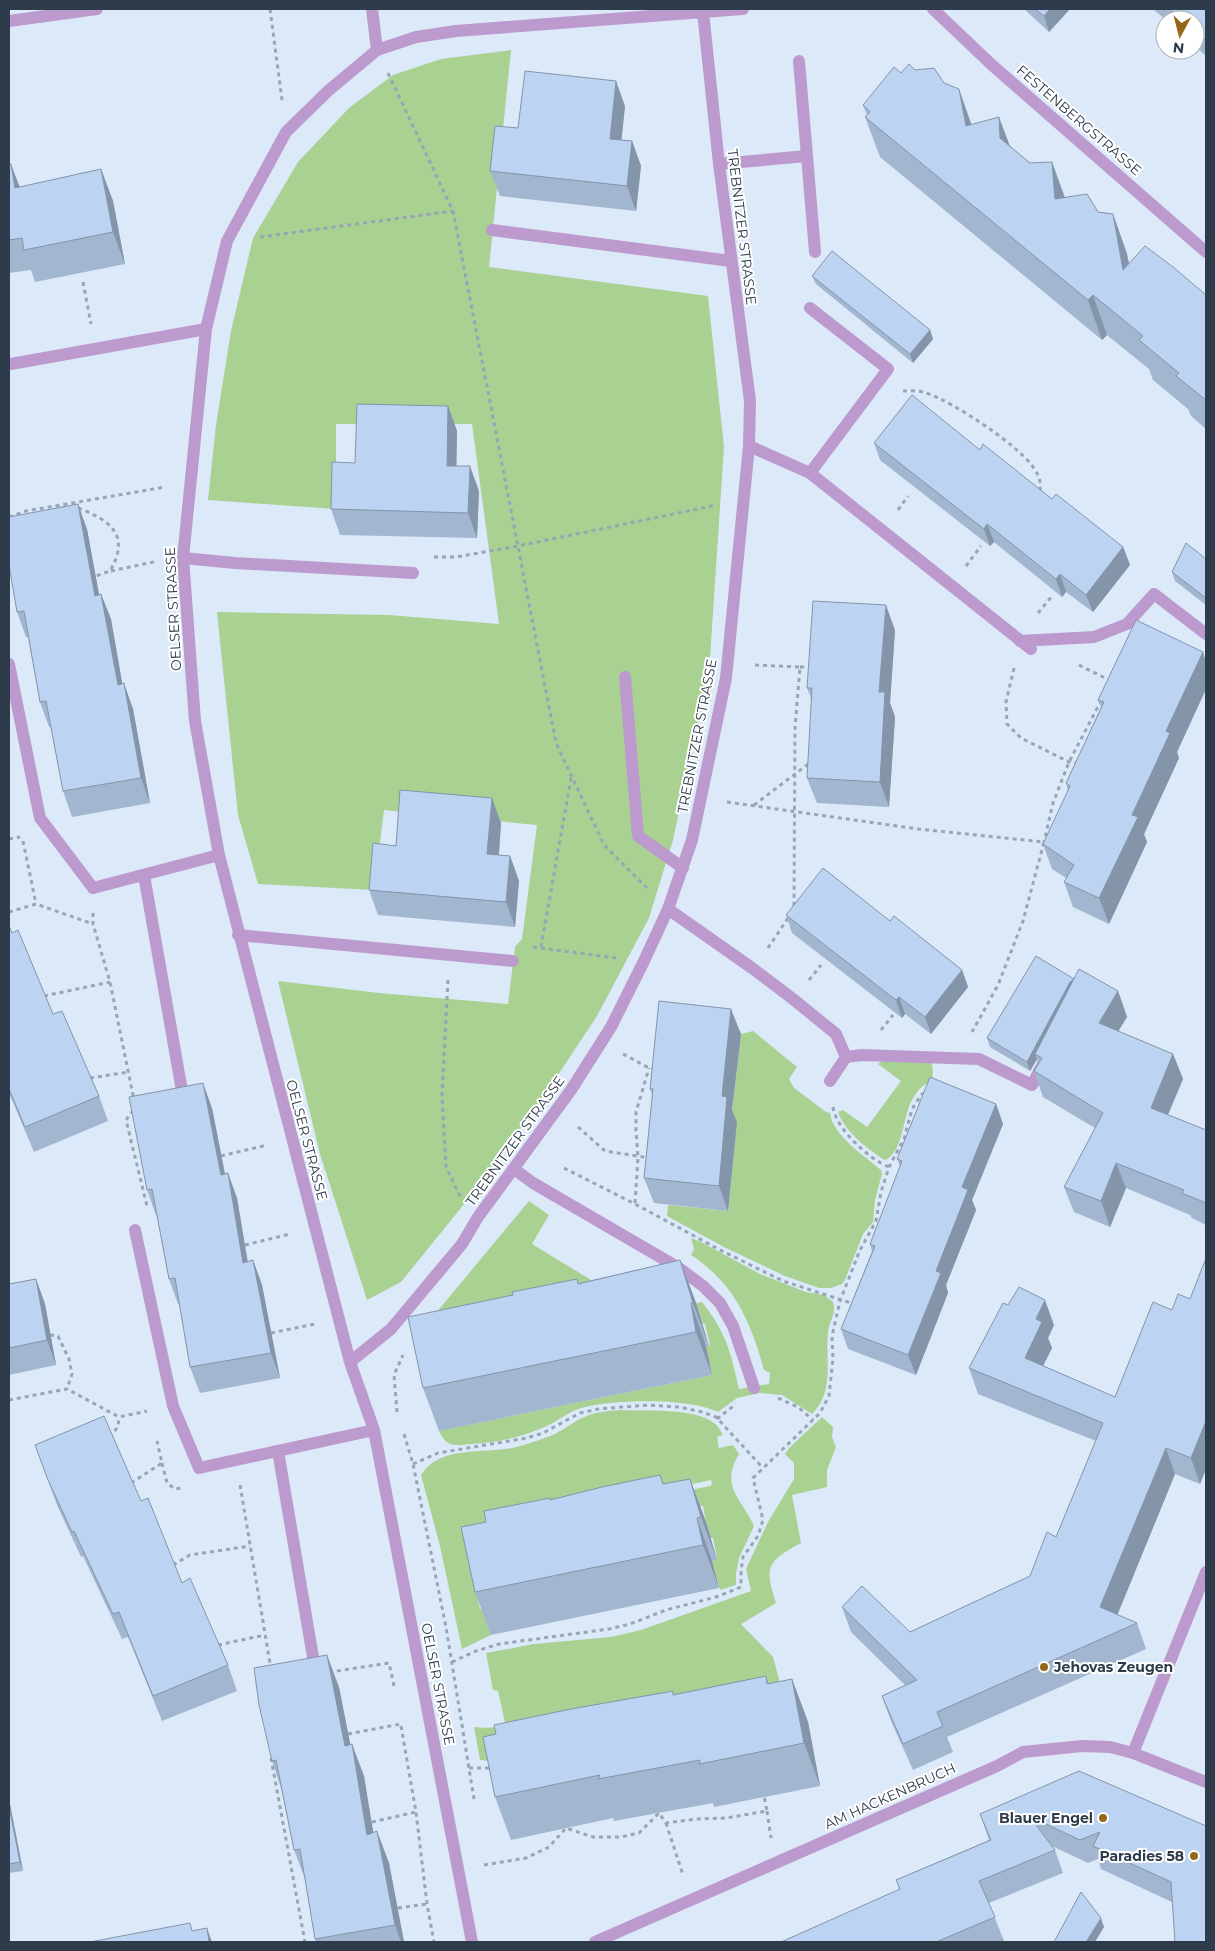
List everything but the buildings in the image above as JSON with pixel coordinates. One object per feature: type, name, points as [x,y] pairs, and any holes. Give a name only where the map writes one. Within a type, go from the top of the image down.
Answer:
[{"type":"street","points":[[9,20],[97,9]]},
{"type":"street","points":[[372,9],[378,50]]},
{"type":"street","name":"OELSER STRASSE","points":[[472,1942],[374,1430],[350,1362],[238,935],[219,855],[195,721],[183,558],[206,329],[227,241],[286,132],[328,91],[378,50],[416,37],[456,32],[743,9]]},
{"type":"street","name":"FESTENBERGSTRASSE","points":[[934,9],[992,65],[1206,252]]},
{"type":"street","name":"TREBNITZER STRASSE","points":[[350,1362],[391,1329],[462,1244],[478,1217],[571,1090],[611,1027],[644,961],[668,909],[692,840],[726,678],[749,446],[750,401],[719,164],[703,12]]},
{"type":"street","points":[[800,61],[815,252]]},
{"type":"street","points":[[719,164],[807,156]]},
{"type":"street","points":[[492,230],[731,261]]},
{"type":"street","points":[[810,308],[888,369],[810,473]]},
{"type":"street","points":[[11,364],[206,329]]},
{"type":"street","points":[[749,446],[810,473],[1031,649]]},
{"type":"street","points":[[183,558],[235,563],[413,573]]},
{"type":"street","points":[[1020,641],[1094,637],[1127,624],[1154,594],[1206,634]]},
{"type":"street","points":[[9,664],[40,818],[93,888],[219,855]]},
{"type":"street","points":[[625,678],[638,836],[683,868]]},
{"type":"street","points":[[144,875],[182,1091]]},
{"type":"street","points":[[668,909],[793,998],[836,1034],[846,1057]]},
{"type":"street","points":[[238,935],[513,961]]},
{"type":"street","points":[[830,1081],[846,1057],[862,1055],[954,1059],[979,1058],[1032,1085],[1049,1052]]},
{"type":"street","points":[[514,1169],[533,1183],[679,1268],[703,1286],[720,1303],[733,1326],[754,1388]]},
{"type":"street","points":[[136,1230],[173,1406],[199,1468],[374,1430]]},
{"type":"street","points":[[278,1451],[314,1663]]},
{"type":"street","points":[[1133,1753],[1206,1572]]},
{"type":"street","name":"AM HACKENBRUCH","points":[[595,1942],[691,1898],[997,1766],[1023,1752],[1082,1746],[1110,1747],[1133,1753],[1206,1782]]},
{"type":"path","points":[[270,9],[286,132]]},
{"type":"path","points":[[378,50],[453,211],[556,744],[604,845],[668,909]]},
{"type":"path","points":[[227,241],[453,211]]},
{"type":"path","points":[[83,282],[95,349]]},
{"type":"path","points":[[872,390],[924,392],[951,404],[1006,441],[1034,468],[1041,482],[1040,491],[1035,497]]},
{"type":"path","points":[[9,517],[26,511],[190,483]]},
{"type":"path","points":[[897,511],[908,496]]},
{"type":"path","points":[[413,573],[414,558],[456,557],[518,546],[744,499]]},
{"type":"path","points":[[68,504],[109,523],[118,536],[115,562],[110,571]]},
{"type":"path","points":[[961,573],[981,546]]},
{"type":"path","points":[[96,576],[110,571],[172,558],[183,558]]},
{"type":"path","points":[[1020,641],[1006,702],[1007,724],[1021,738],[1069,762],[1084,764]]},
{"type":"path","points":[[1031,649],[1071,662],[1112,680],[1107,688]]},
{"type":"path","points":[[753,674],[755,664],[818,667]]},
{"type":"path","points":[[794,910],[794,727],[800,667]]},
{"type":"path","points":[[954,1059],[970,1037],[998,984],[1023,921],[1053,803],[1069,762],[1103,697]]},
{"type":"path","points":[[754,805],[816,758]]},
{"type":"path","points":[[541,947],[572,776]]},
{"type":"path","points":[[724,811],[729,793]]},
{"type":"path","points":[[727,802],[918,829],[1044,842],[1051,846]]},
{"type":"path","points":[[22,836],[36,904]]},
{"type":"path","points":[[93,888],[92,924],[110,982],[136,1106],[126,1120],[150,1217],[136,1230]]},
{"type":"path","points":[[9,912],[36,904],[92,924]]},
{"type":"path","points":[[752,968],[789,917]]},
{"type":"path","points":[[444,954],[449,975],[442,1096],[446,1167],[458,1195],[478,1217]]},
{"type":"path","points":[[44,996],[110,982]]},
{"type":"path","points":[[618,1062],[627,1045]]},
{"type":"path","points":[[622,1054],[649,1068],[663,1070]]},
{"type":"path","points":[[452,1662],[476,1650],[499,1644],[609,1629],[630,1624],[666,1610],[716,1597],[741,1587],[741,1571],[744,1556],[758,1536],[763,1520],[753,1478],[820,1412],[829,1396],[834,1359],[832,1336],[840,1301],[860,1250],[876,1221],[881,1192],[889,1167],[904,1139],[912,1109],[922,1094],[934,1088],[936,1058]]},
{"type":"path","points":[[635,1204],[638,1157],[636,1112],[649,1068]]},
{"type":"path","points":[[90,1078],[129,1072]]},
{"type":"path","points":[[830,1081],[834,1114],[838,1124],[864,1150],[889,1167]]},
{"type":"path","points":[[572,1134],[583,1119]]},
{"type":"path","points":[[578,1127],[605,1151],[658,1159]]},
{"type":"path","points":[[904,1139],[910,1142]]},
{"type":"path","points":[[222,1156],[292,1140]]},
{"type":"path","points":[[533,1183],[550,1161],[720,1250],[782,1280],[821,1292],[840,1301],[861,1306]]},
{"type":"path","points":[[876,1221],[883,1223]]},
{"type":"path","points":[[245,1245],[315,1228]]},
{"type":"path","points":[[271,1333],[339,1319]]},
{"type":"path","points":[[50,1335],[58,1336],[69,1359],[72,1374],[67,1389]]},
{"type":"path","points":[[397,1415],[394,1375],[404,1351]]},
{"type":"path","points":[[9,1400],[67,1389],[118,1417],[173,1406]]},
{"type":"path","points":[[413,1464],[438,1453],[527,1438],[543,1433],[580,1413],[607,1408],[649,1405],[679,1407],[702,1412],[716,1418],[763,1468]]},
{"type":"path","points":[[108,1438],[118,1427],[118,1417]]},
{"type":"path","points":[[403,1431],[413,1464],[452,1662],[475,1807]]},
{"type":"path","points":[[156,1437],[167,1483],[175,1489],[184,1488]]},
{"type":"path","points":[[131,1483],[162,1463]]},
{"type":"path","points":[[238,1477],[271,1672]]},
{"type":"path","points":[[173,1565],[190,1555],[250,1546]]},
{"type":"path","points":[[218,1645],[265,1635]]},
{"type":"path","points":[[335,1672],[389,1662],[394,1689]]},
{"type":"path","points":[[399,1715],[416,1812],[427,1904],[434,1942]]},
{"type":"path","points":[[348,1734],[401,1724]]},
{"type":"path","points":[[271,1756],[305,1942]]},
{"type":"path","points":[[469,1768],[495,1768],[501,1764]]},
{"type":"path","points":[[666,1823],[726,1818],[766,1811],[764,1796]]},
{"type":"path","points":[[372,1822],[416,1812]]},
{"type":"path","points":[[483,1856],[484,1865],[526,1858],[549,1847],[566,1828],[593,1837],[621,1837],[639,1833],[659,1813],[666,1823],[691,1898]]},
{"type":"path","points":[[398,1908],[427,1904]]},
{"type":"green space","points":[[511,50],[489,267],[708,296],[724,447],[709,673],[673,840],[649,918],[597,1016],[540,1102],[469,1198],[401,1282],[367,1300],[320,1154],[278,981],[379,993],[508,1004],[515,947],[522,939],[537,825],[384,810],[374,890],[258,884],[238,815],[217,612],[389,615],[499,624],[472,424],[336,424],[336,509],[208,500],[216,425],[231,331],[253,238],[298,162],[349,108],[393,75],[441,59]]},
{"type":"green space","points":[[753,1031],[797,1067],[789,1079],[794,1088],[830,1113],[832,1121],[843,1137],[881,1170],[882,1174],[875,1200],[873,1222],[863,1234],[845,1280],[842,1284],[831,1288],[819,1288],[785,1276],[724,1247],[667,1216],[668,1205],[728,1211],[737,1122],[731,1121],[741,1034]]},
{"type":"green space","points":[[884,1060],[931,1062],[933,1072],[931,1081],[920,1089],[911,1102],[899,1143],[891,1156],[885,1160],[864,1146],[852,1134],[838,1112],[843,1110],[867,1127],[901,1081],[878,1064]]},
{"type":"green space","points":[[529,1201],[549,1215],[532,1244],[606,1289],[426,1325]]},
{"type":"green space","points":[[691,1238],[760,1274],[806,1292],[824,1295],[833,1302],[833,1314],[827,1343],[828,1375],[824,1395],[812,1414],[782,1395],[760,1393],[737,1398],[718,1412],[706,1407],[672,1402],[615,1402],[580,1408],[542,1428],[503,1440],[457,1445],[445,1441],[439,1431],[712,1375],[706,1346],[710,1345],[705,1324],[702,1323],[696,1303],[702,1302],[722,1333],[730,1354],[739,1389],[769,1384],[770,1373],[764,1370],[747,1320],[739,1305],[719,1278],[691,1255],[694,1249]]},
{"type":"green space","points":[[605,1411],[669,1411],[706,1418],[715,1424],[723,1435],[717,1437],[719,1448],[733,1445],[739,1454],[733,1466],[732,1484],[735,1493],[754,1526],[739,1558],[736,1585],[720,1590],[712,1561],[717,1559],[713,1538],[709,1538],[703,1506],[616,1523],[612,1506],[710,1486],[712,1484],[711,1480],[464,1534],[480,1609],[485,1608],[491,1635],[462,1649],[440,1546],[421,1475],[429,1466],[448,1456],[459,1453],[517,1447],[554,1434],[590,1415]]},
{"type":"green space","points":[[822,1417],[833,1427],[832,1437],[836,1447],[827,1470],[827,1487],[792,1495],[801,1543],[781,1555],[771,1566],[770,1581],[776,1603],[741,1624],[773,1657],[789,1717],[489,1761],[480,1760],[474,1727],[494,1727],[505,1723],[498,1691],[493,1690],[486,1653],[534,1644],[611,1637],[641,1630],[751,1591],[746,1569],[768,1522],[794,1479],[794,1463],[785,1454]]},
{"type":"place","name":"Jehovas Zeugen","points":[[1044,1667]]},
{"type":"place","name":"Blauer Engel","points":[[1103,1818]]},
{"type":"place","name":"Paradies 58","points":[[1194,1856]]}]
